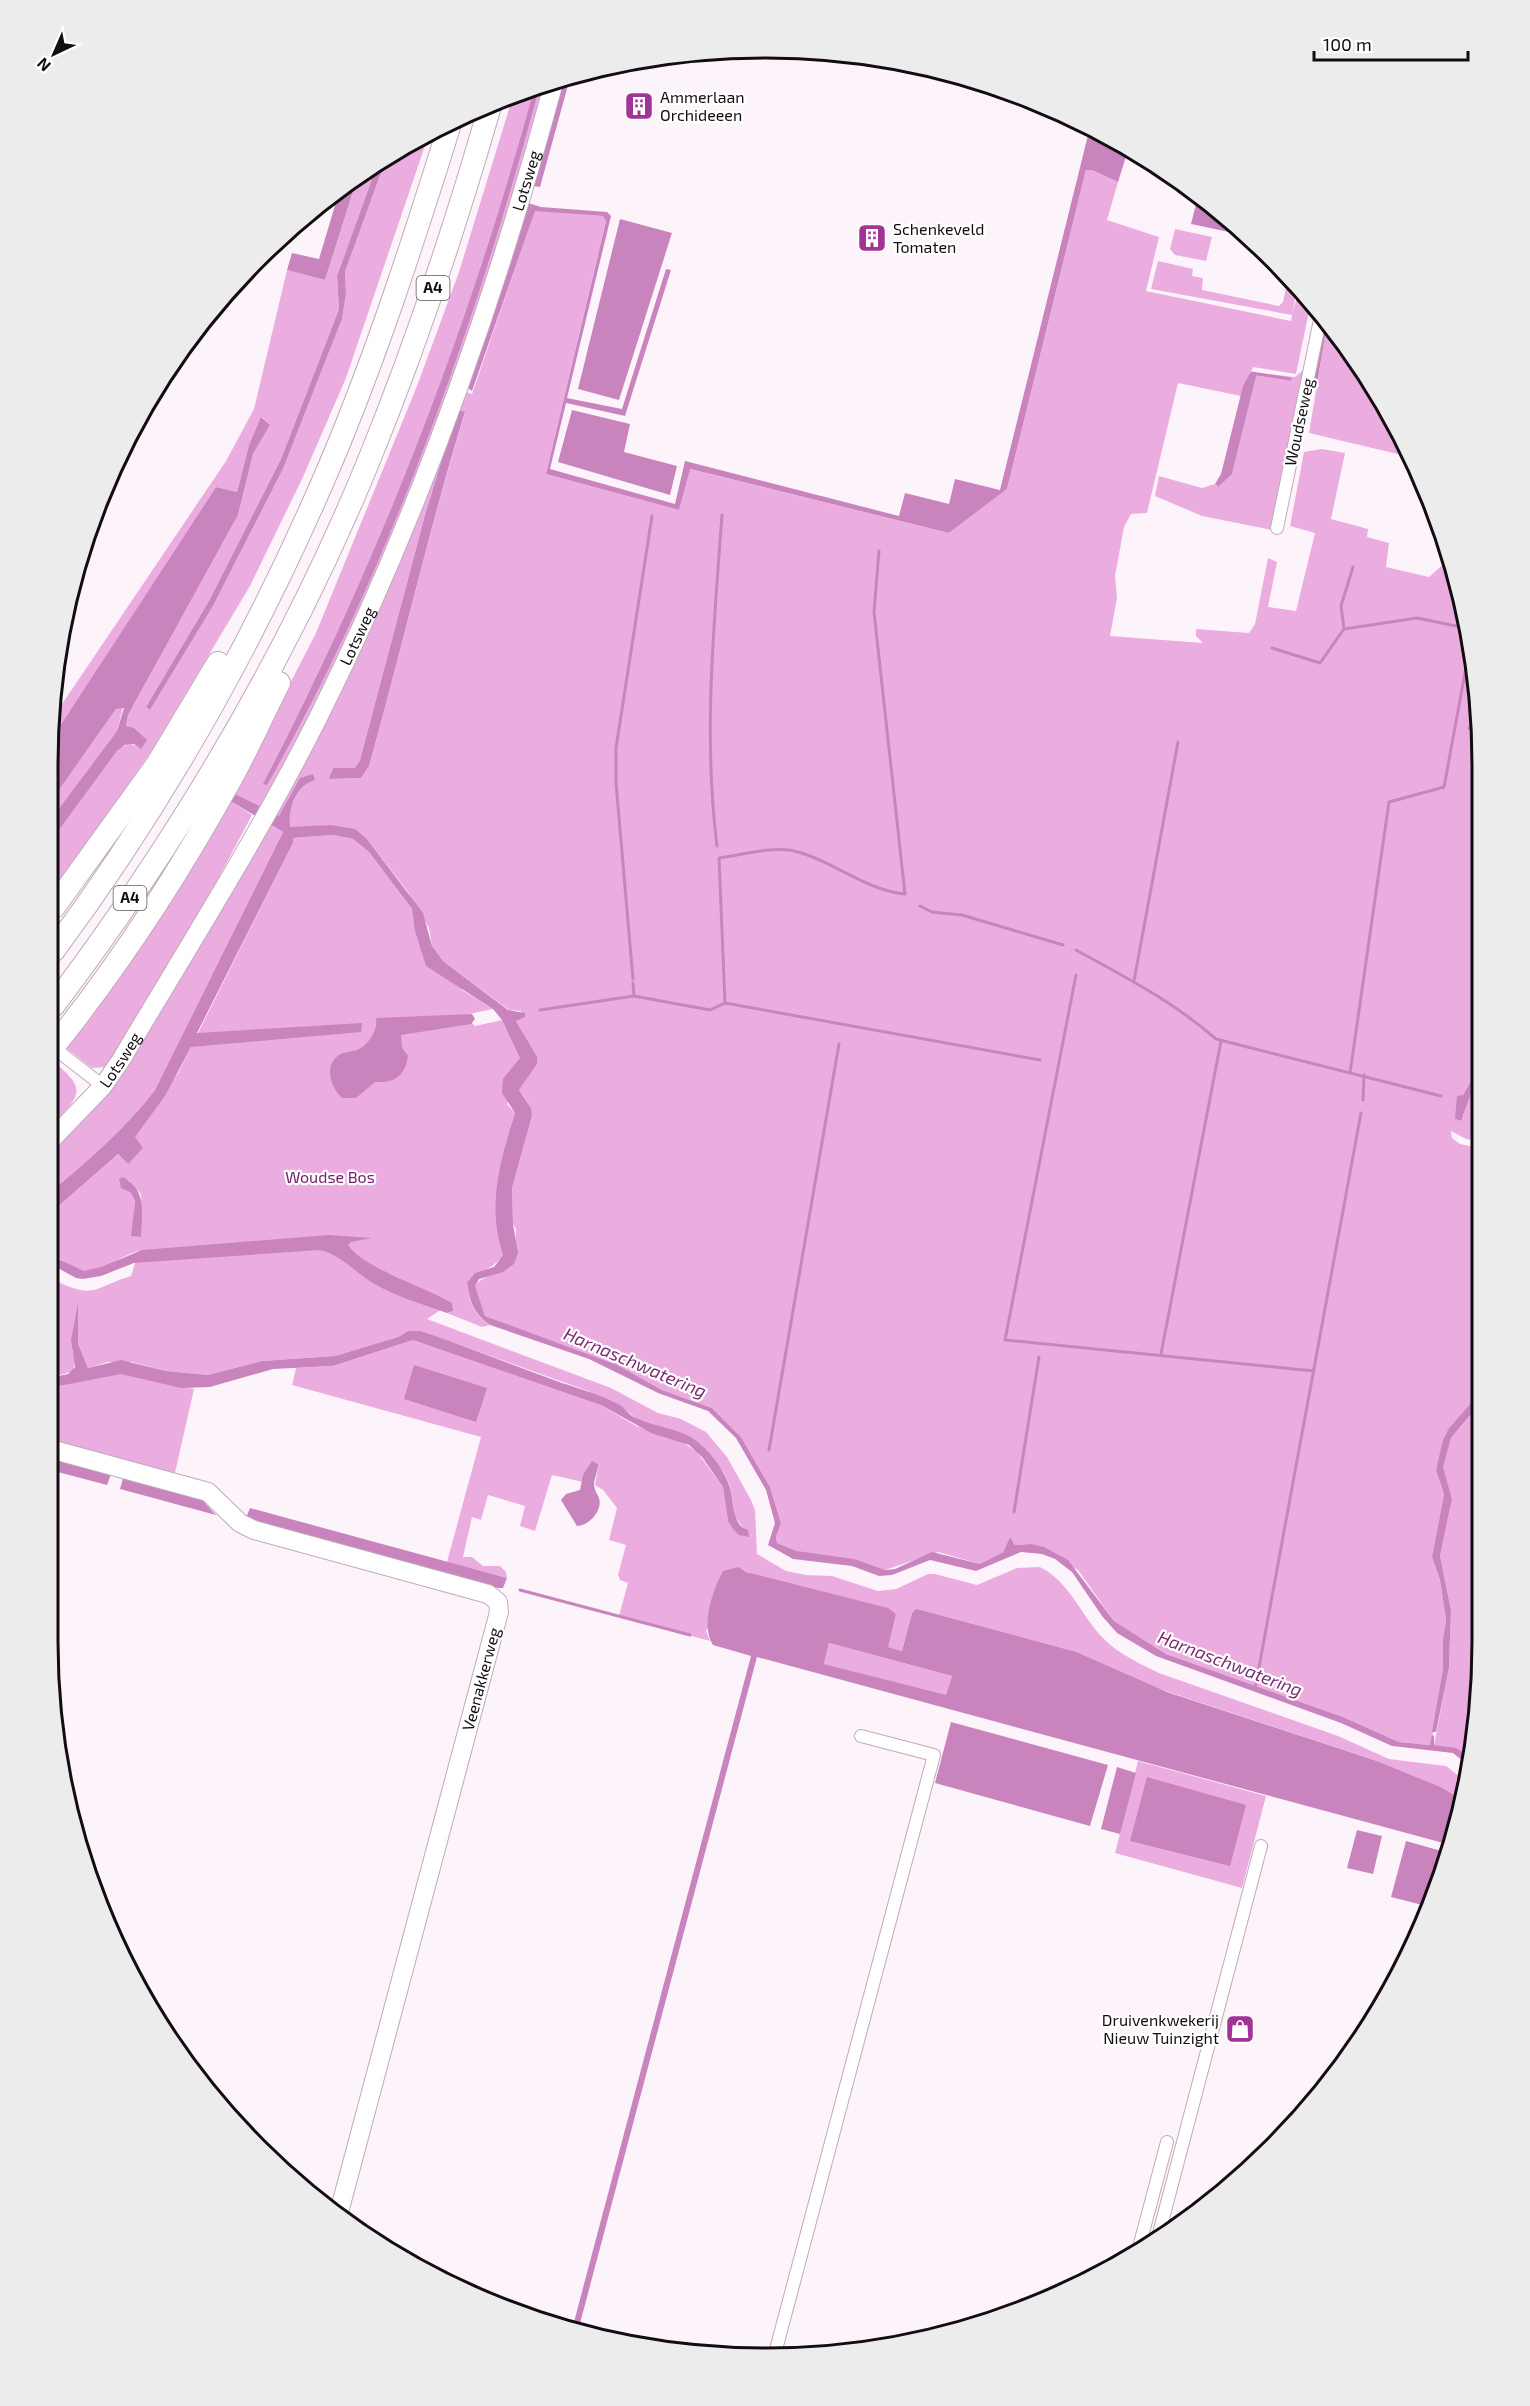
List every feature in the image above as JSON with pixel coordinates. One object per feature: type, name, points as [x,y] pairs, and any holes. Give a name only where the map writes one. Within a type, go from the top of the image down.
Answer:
[{"type":"highway","name":"A4","points":[[58,1049],[121,955],[215,786],[366,466],[440,269],[487,116]]},
{"type":"highway","name":"A4","points":[[58,945],[115,864],[292,526],[331,463],[413,244],[447,134]]},
{"type":"highway","name":"A4","points":[[58,902],[170,760]]},
{"type":"highway","name":"A4","points":[[58,1000],[215,786]]},
{"type":"street","name":"Lotsweg","points":[[58,1133],[103,1086],[121,1060],[271,806],[352,648],[384,579],[424,478],[501,267],[551,92]]},
{"type":"street","name":"Woudseweg","points":[[1277,528],[1319,326]]},
{"type":"street","points":[[58,1051],[103,1086]]},
{"type":"street","name":"Veenakkerweg","points":[[58,1451],[208,1492],[240,1522],[254,1530],[488,1594],[498,1602],[499,1612],[341,2206]]},
{"type":"street","points":[[777,2347],[934,1755],[861,1736]]},
{"type":"street","points":[[1161,2226],[1260,1846]]},
{"type":"street","points":[[1141,2238],[1167,2142]]},
{"type":"green space","points":[[545,94],[513,212],[465,355],[413,487],[356,617],[260,808],[235,794],[230,801],[252,815],[202,909],[108,1067],[92,1068],[65,1047],[84,1027],[127,965],[245,771],[316,633],[417,386],[459,272],[510,107]]},
{"type":"green space","points":[[425,146],[346,378],[303,477],[250,586],[152,750],[58,885],[58,832],[117,751],[129,745],[141,748],[126,726],[128,715],[238,515],[253,454],[270,425],[262,417],[249,445],[237,492],[216,487],[60,726],[62,705],[226,461],[254,409],[287,270],[325,280],[353,191],[372,178],[337,276],[339,309],[281,459],[210,599],[146,707],[150,710],[213,606],[283,469],[342,319],[346,294],[345,272],[381,172]]},
{"type":"green space","points":[[1086,170],[1092,170],[1118,182],[1107,220],[1159,237],[1146,291],[1291,321],[1292,315],[1151,289],[1158,261],[1193,269],[1192,276],[1203,278],[1202,290],[1279,306],[1283,302],[1286,288],[1295,298],[1292,313],[1296,299],[1308,314],[1296,374],[1253,367],[1241,396],[1178,383],[1147,513],[1131,514],[1124,527],[1115,576],[1117,598],[1110,636],[1203,643],[1196,636],[1196,629],[1249,633],[1255,624],[1268,558],[1277,562],[1268,607],[1296,611],[1315,533],[1290,526],[1304,452],[1322,449],[1345,453],[1331,519],[1368,529],[1367,537],[1389,543],[1386,567],[1429,577],[1442,565],[1458,627],[1465,673],[1472,765],[1472,1079],[1463,1095],[1455,1119],[1462,1121],[1472,1088],[1472,1140],[1451,1131],[1452,1138],[1460,1144],[1472,1147],[1472,1402],[1449,1428],[1436,1470],[1444,1494],[1432,1557],[1440,1580],[1446,1620],[1443,1639],[1443,1669],[1431,1745],[1399,1742],[1343,1717],[1166,1654],[1114,1621],[1078,1570],[1030,1544],[1015,1545],[1010,1537],[1003,1552],[980,1564],[938,1552],[885,1570],[797,1551],[777,1543],[776,1537],[781,1523],[770,1487],[741,1437],[712,1408],[662,1390],[633,1374],[485,1316],[474,1286],[514,1264],[516,1229],[513,1224],[512,1188],[532,1116],[528,1103],[519,1090],[530,1073],[522,1031],[516,1021],[521,1017],[521,1011],[509,1010],[443,961],[432,946],[429,928],[408,892],[367,839],[290,827],[274,814],[464,391],[472,394],[535,210],[603,216],[606,220],[546,474],[679,510],[689,469],[949,533],[1007,489]],"holes":[[[457,411],[465,413],[439,501],[369,766],[361,778],[330,779],[333,768],[355,768],[360,760],[425,515]]]},
{"type":"green space","points":[[1175,229],[1212,237],[1206,261],[1175,255],[1170,249]]},
{"type":"green space","points":[[1325,334],[1377,412],[1400,455],[1309,433]]},
{"type":"green space","points":[[1308,366],[1277,531],[1202,516],[1155,496],[1159,476],[1202,488],[1215,484],[1217,487],[1232,474],[1257,373],[1295,377]]},
{"type":"green space","points":[[123,707],[117,731],[58,810],[58,791],[116,709]]},
{"type":"green space","points":[[269,824],[283,832],[155,1090],[120,1130],[58,1186],[58,1144],[93,1110],[92,1106]]},
{"type":"green space","name":"Woudse Bos","points":[[333,835],[353,839],[369,852],[412,909],[414,919],[462,990],[493,1009],[464,1015],[475,1026],[502,1020],[521,1058],[507,1104],[515,1113],[504,1148],[495,1201],[498,1237],[503,1255],[494,1265],[476,1275],[467,1284],[473,1308],[490,1325],[482,1327],[447,1313],[453,1311],[451,1303],[427,1319],[611,1388],[658,1413],[681,1419],[706,1432],[727,1457],[751,1500],[755,1510],[757,1554],[786,1571],[806,1575],[832,1576],[878,1591],[896,1589],[928,1574],[977,1585],[1017,1568],[1040,1567],[1050,1573],[1067,1590],[1104,1639],[1137,1662],[1159,1673],[1338,1736],[1389,1759],[1446,1766],[1458,1776],[1454,1795],[1441,1787],[1377,1761],[924,1611],[912,1613],[902,1651],[887,1647],[896,1614],[746,1572],[739,1567],[706,1631],[710,1641],[619,1616],[628,1583],[620,1580],[618,1575],[626,1545],[609,1540],[617,1508],[603,1490],[595,1485],[598,1468],[583,1475],[583,1482],[552,1475],[535,1531],[520,1526],[525,1506],[488,1495],[481,1520],[472,1517],[463,1557],[472,1557],[483,1566],[500,1566],[506,1572],[507,1578],[447,1562],[481,1437],[292,1385],[296,1368],[333,1366],[413,1340],[549,1385],[601,1405],[636,1426],[681,1441],[697,1452],[723,1487],[728,1521],[744,1529],[735,1517],[730,1485],[723,1471],[672,1430],[656,1427],[637,1419],[623,1408],[588,1391],[421,1331],[408,1331],[398,1337],[335,1356],[262,1361],[208,1375],[166,1371],[132,1362],[108,1362],[88,1368],[79,1348],[72,1350],[75,1361],[73,1371],[58,1376],[58,1282],[78,1290],[101,1288],[131,1276],[139,1251],[102,1268],[87,1272],[77,1270],[58,1259],[58,1206],[118,1154],[128,1164],[134,1137],[178,1073],[293,843],[293,838]],"holes":[[[129,1180],[141,1194],[140,1237],[132,1235],[135,1202],[130,1192],[119,1182]]]},
{"type":"green space","points":[[58,1066],[73,1080],[76,1087],[74,1099],[58,1118]]},
{"type":"green space","points":[[112,1374],[130,1374],[194,1389],[174,1477],[58,1446],[58,1386]]},
{"type":"green space","points":[[1472,1413],[1472,1641],[1470,1687],[1462,1752],[1434,1745],[1449,1668],[1451,1610],[1440,1556],[1452,1499],[1442,1467],[1451,1438]]},
{"type":"green space","points":[[829,1643],[952,1676],[946,1696],[824,1664]]},
{"type":"green space","points":[[1138,1761],[1266,1796],[1242,1888],[1115,1853]]},
{"type":"shaded area","points":[[567,87],[540,187],[534,186],[559,90]]},
{"type":"shaded area","points":[[537,96],[488,264],[426,444],[352,619],[267,785],[263,784],[345,615],[383,529],[451,355],[509,177],[531,98]]},
{"type":"shaded area","points":[[1088,137],[1118,153],[1126,158],[1118,182],[1092,170],[1086,170],[1007,489],[949,533],[690,469],[679,510],[546,474],[606,221],[603,216],[535,211],[472,391],[466,387],[528,203],[541,207],[607,212],[611,216],[567,398],[622,409],[666,269],[671,270],[625,416],[566,403],[550,469],[675,504],[685,461],[899,516],[905,493],[949,504],[955,479],[1000,490]]},
{"type":"shaded area","points":[[381,172],[345,272],[346,294],[342,319],[283,469],[213,606],[150,710],[146,707],[210,599],[281,459],[339,309],[337,276],[372,178]]},
{"type":"shaded area","points":[[353,191],[325,280],[287,270],[292,253],[319,259],[336,204]]},
{"type":"shaded area","points":[[1196,205],[1229,232],[1191,224]]},
{"type":"shaded area","points":[[620,219],[672,233],[619,400],[578,389]]},
{"type":"shaded area","points":[[1321,329],[1325,334],[1316,390],[1311,389]]},
{"type":"shaded area","points":[[1250,373],[1257,373],[1232,474],[1218,487],[1215,484],[1221,474],[1243,386]]},
{"type":"shaded area","points":[[457,410],[465,412],[439,500],[369,766],[361,778],[329,779],[333,768],[355,768],[360,760],[425,515]]},
{"type":"shaded area","points":[[572,410],[630,424],[624,452],[677,466],[670,495],[558,462]]},
{"type":"shaded area","points":[[261,417],[270,425],[253,454],[238,515],[128,715],[126,726],[134,728],[147,740],[141,749],[134,744],[125,745],[117,751],[58,832],[58,810],[117,731],[124,708],[116,709],[58,791],[60,726],[216,487],[237,492],[249,445]]},
{"type":"shaded area","points":[[313,774],[315,780],[302,787],[294,799],[290,812],[290,827],[331,825],[355,829],[367,839],[423,913],[432,946],[443,961],[508,1010],[525,1013],[525,1017],[516,1021],[537,1057],[537,1064],[519,1090],[531,1108],[532,1116],[512,1188],[513,1224],[518,1253],[514,1264],[503,1272],[479,1279],[475,1286],[485,1316],[617,1365],[662,1390],[712,1408],[741,1437],[770,1487],[781,1523],[776,1537],[777,1543],[797,1551],[854,1559],[885,1570],[895,1569],[932,1552],[980,1564],[1003,1552],[1010,1537],[1015,1545],[1030,1544],[1044,1547],[1068,1560],[1114,1621],[1166,1654],[1343,1717],[1399,1742],[1430,1745],[1432,1735],[1434,1745],[1456,1748],[1462,1752],[1461,1759],[1453,1753],[1392,1746],[1341,1723],[1156,1656],[1117,1633],[1102,1616],[1072,1572],[1055,1559],[1042,1554],[1021,1552],[976,1571],[930,1560],[892,1575],[879,1576],[852,1566],[793,1559],[768,1545],[775,1523],[766,1490],[736,1438],[708,1411],[658,1393],[589,1359],[484,1321],[473,1307],[467,1283],[475,1273],[494,1267],[503,1255],[498,1237],[495,1201],[504,1148],[515,1113],[502,1093],[503,1079],[520,1058],[502,1020],[493,1009],[426,966],[415,931],[412,909],[369,852],[353,839],[333,835],[293,838],[293,843],[197,1033],[362,1023],[361,1032],[191,1047],[165,1096],[135,1137],[143,1148],[128,1164],[118,1154],[58,1206],[58,1186],[120,1130],[155,1090],[283,832],[230,801],[235,794],[279,816],[300,778]]},
{"type":"shaded area","points":[[472,1014],[475,1019],[471,1024],[401,1035],[402,1048],[408,1056],[407,1063],[398,1077],[375,1082],[356,1098],[342,1098],[334,1088],[330,1069],[335,1058],[357,1050],[367,1043],[374,1031],[376,1018]]},
{"type":"shaded area","points":[[1472,1079],[1472,1091],[1462,1121],[1455,1119],[1457,1096],[1463,1095]]},
{"type":"shaded area","points":[[123,1177],[131,1182],[140,1195],[141,1237],[131,1236],[135,1201],[130,1192],[121,1188],[119,1179]]},
{"type":"shaded area","points":[[329,1235],[372,1238],[351,1242],[348,1245],[367,1262],[381,1270],[452,1303],[453,1311],[447,1313],[382,1288],[334,1255],[319,1250],[134,1263],[101,1276],[83,1279],[76,1278],[58,1268],[58,1259],[84,1271],[101,1267],[142,1250]]},
{"type":"shaded area","points":[[78,1303],[78,1344],[88,1368],[121,1360],[166,1371],[208,1375],[262,1361],[335,1356],[398,1337],[408,1331],[421,1331],[603,1397],[620,1405],[636,1418],[689,1436],[705,1449],[722,1470],[730,1488],[738,1522],[748,1530],[749,1537],[739,1535],[733,1529],[728,1521],[723,1487],[702,1457],[689,1445],[651,1433],[601,1405],[413,1340],[333,1366],[273,1369],[210,1387],[181,1388],[121,1374],[58,1386],[58,1376],[68,1374],[75,1367],[71,1340]]},
{"type":"shaded area","points":[[414,1365],[487,1388],[476,1422],[404,1399]]},
{"type":"shaded area","points":[[1472,1402],[1472,1413],[1451,1438],[1443,1467],[1452,1499],[1440,1556],[1451,1610],[1449,1668],[1436,1732],[1432,1732],[1443,1669],[1443,1639],[1446,1620],[1440,1580],[1432,1557],[1444,1494],[1436,1470],[1443,1440],[1449,1428]]},
{"type":"shaded area","points":[[58,1460],[111,1474],[107,1485],[58,1472]]},
{"type":"shaded area","points":[[592,1461],[598,1464],[594,1483],[600,1503],[597,1512],[590,1520],[577,1526],[561,1500],[566,1494],[580,1490],[583,1475]]},
{"type":"shaded area","points":[[123,1478],[202,1500],[216,1515],[120,1489]]},
{"type":"shaded area","points":[[250,1508],[507,1578],[503,1588],[498,1588],[248,1520],[246,1518]]},
{"type":"shaded area","points":[[739,1567],[746,1572],[888,1608],[896,1614],[888,1647],[902,1651],[912,1613],[916,1609],[1076,1652],[1167,1692],[1377,1761],[1441,1787],[1454,1795],[1442,1843],[757,1657],[580,2322],[574,2321],[751,1656],[713,1645],[709,1637],[708,1618],[715,1588],[723,1571]],"holes":[[[829,1643],[952,1676],[946,1695],[824,1664]]]},
{"type":"shaded area","points":[[951,1722],[1108,1765],[1090,1826],[935,1783]]},
{"type":"shaded area","points":[[1117,1767],[1136,1773],[1120,1834],[1101,1829]]},
{"type":"shaded area","points":[[1147,1777],[1246,1805],[1230,1866],[1130,1841]]},
{"type":"shaded area","points":[[1357,1830],[1382,1836],[1373,1874],[1347,1868]]},
{"type":"shaded area","points":[[1406,1841],[1439,1850],[1420,1905],[1391,1897]]},
{"type":"waterway","points":[[1251,377],[1252,373],[1290,379]]},
{"type":"waterway","points":[[717,846],[710,722],[713,639],[722,515]]},
{"type":"waterway","points":[[633,979],[616,783],[616,748],[652,516]]},
{"type":"waterway","points":[[725,1003],[719,858],[769,850],[789,850],[825,862],[863,882],[905,894],[874,612],[879,551]]},
{"type":"waterway","points":[[1344,629],[1341,606],[1353,567]]},
{"type":"waterway","points":[[1272,648],[1320,663],[1344,629],[1417,618],[1458,626]]},
{"type":"waterway","points":[[1350,1073],[1389,802],[1444,787],[1465,673]]},
{"type":"waterway","points":[[1134,981],[1178,742]]},
{"type":"waterway","points":[[920,906],[932,912],[962,915],[1063,945]]},
{"type":"waterway","points":[[1076,950],[1166,1002],[1216,1039],[1441,1096]]},
{"type":"waterway","points":[[1076,975],[1005,1340],[1314,1371]]},
{"type":"waterway","points":[[633,983],[634,996]]},
{"type":"waterway","points":[[540,1010],[634,996],[710,1010],[725,1003],[1040,1060]]},
{"type":"waterway","points":[[1161,1354],[1221,1041]]},
{"type":"waterway","points":[[769,1450],[839,1044]]},
{"type":"waterway","points":[[1363,1100],[1364,1075]]},
{"type":"waterway","name":"Harnaschwatering","points":[[1255,1689],[1361,1113]]},
{"type":"waterway","points":[[1014,1512],[1039,1357]]},
{"type":"waterway","points":[[520,1590],[690,1635]]},
{"type":"place","name":"Ammerlaan Orchideeen","points":[[639,106]]},
{"type":"place","name":"Schenkeveld Tomaten","points":[[872,238]]},
{"type":"place","name":"Druivenkwekerij Nieuw Tuinzight","points":[[1240,2029]]}]
